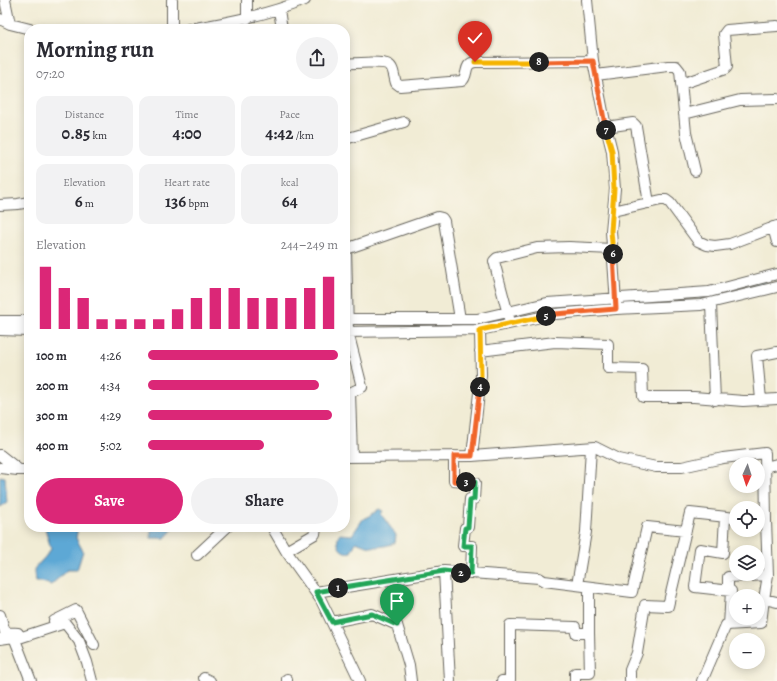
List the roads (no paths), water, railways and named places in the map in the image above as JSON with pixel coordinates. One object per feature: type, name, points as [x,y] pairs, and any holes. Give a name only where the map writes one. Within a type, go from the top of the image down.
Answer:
[{"type":"street","points":[[4,0],[10,24]]},
{"type":"street","points":[[172,0],[172,24]]},
{"type":"street","points":[[247,0],[247,19]]},
{"type":"street","points":[[218,24],[247,19],[279,10],[305,0]]},
{"type":"street","points":[[587,0],[593,61],[612,151],[614,189],[611,231],[616,309]]},
{"type":"street","points":[[279,10],[281,24]]},
{"type":"street","points":[[0,19],[10,24],[24,28]]},
{"type":"street","points":[[681,84],[725,69],[724,34],[727,30],[777,26]]},
{"type":"street","points":[[350,63],[384,63],[389,65],[392,68],[396,83],[400,86],[462,81],[465,79],[467,66],[470,63],[475,62],[593,61]]},
{"type":"street","points":[[596,74],[676,66],[680,71],[686,132],[696,171]]},
{"type":"street","points":[[684,114],[740,100],[777,99]]},
{"type":"street","points":[[350,138],[404,122]]},
{"type":"street","points":[[606,127],[626,123],[633,123],[636,126],[649,203]]},
{"type":"street","points":[[613,211],[666,200],[670,203],[698,241],[715,246],[730,244],[775,226],[777,242]]},
{"type":"street","points":[[0,205],[24,203]]},
{"type":"street","points":[[350,247],[438,217],[442,218],[444,221],[460,319]]},
{"type":"street","points":[[510,325],[494,261],[497,258],[537,248],[569,247],[612,249]]},
{"type":"street","points":[[350,319],[477,319],[547,303],[709,292],[777,274]]},
{"type":"street","points":[[350,332],[480,330],[510,325],[555,314],[711,304],[777,286]]},
{"type":"street","points":[[700,293],[700,305]]},
{"type":"street","points":[[711,304],[715,400]]},
{"type":"street","points":[[0,320],[24,321]]},
{"type":"street","points":[[422,331],[423,320]]},
{"type":"street","points":[[0,330],[24,331]]},
{"type":"street","points":[[472,456],[481,375],[480,330]]},
{"type":"street","points":[[480,351],[555,342],[608,344],[608,368],[642,369],[643,398],[694,397],[743,402],[777,400]]},
{"type":"street","points":[[350,343],[362,387],[350,394]]},
{"type":"street","points":[[761,400],[757,356],[777,352]]},
{"type":"street","points":[[577,585],[586,532],[591,448]]},
{"type":"street","points":[[350,457],[472,456],[595,448],[619,459],[656,467],[682,467],[729,457]]},
{"type":"street","points":[[730,457],[765,452],[765,457]]},
{"type":"street","points":[[0,455],[24,470]]},
{"type":"street","points":[[454,456],[454,481],[475,482],[474,499],[470,500],[468,527],[465,528],[463,546],[472,546],[471,573]]},
{"type":"street","points":[[765,467],[777,464]]},
{"type":"street","points":[[0,468],[24,470]]},
{"type":"street","points":[[630,681],[630,670],[636,652],[644,605],[668,606],[690,513],[729,517]]},
{"type":"street","points":[[724,517],[723,552],[700,549],[695,587],[728,590],[728,577],[768,575]]},
{"type":"street","points":[[765,519],[777,517]]},
{"type":"street","points":[[316,592],[444,571],[539,578],[544,581],[632,592],[647,527],[686,531]]},
{"type":"street","points":[[197,555],[221,532]]},
{"type":"street","points":[[275,532],[286,551],[316,592],[360,681]]},
{"type":"street","points":[[286,551],[315,534],[315,532]]},
{"type":"street","points":[[765,533],[768,575],[765,593]]},
{"type":"street","points":[[444,571],[450,681]]},
{"type":"street","points":[[575,681],[575,673],[590,673],[589,586]]},
{"type":"street","points":[[765,599],[777,602]]},
{"type":"street","points":[[0,615],[6,632],[20,633],[58,620],[76,610],[94,645]]},
{"type":"street","points":[[332,622],[372,614],[397,625],[409,665],[411,681]]},
{"type":"street","points":[[0,639],[14,637],[19,638],[66,623],[79,641],[92,681]]},
{"type":"street","points":[[502,681],[510,680],[510,625],[575,627],[576,633],[589,633]]},
{"type":"street","points":[[702,681],[726,625],[729,625]]},
{"type":"street","points":[[14,637],[31,681]]},
{"type":"water","points":[[0,476],[5,477],[7,503],[0,507]]},
{"type":"water","points":[[379,509],[383,511],[381,514],[396,535],[395,543],[376,547],[366,546],[356,542],[351,552],[344,552],[341,550],[338,544],[339,534],[352,535],[363,519]]},
{"type":"water","points":[[46,532],[77,532],[76,538],[83,551],[77,570],[67,570],[51,585],[36,582],[34,569],[51,549]]},
{"type":"water","points":[[151,532],[170,532],[165,538],[151,538]]},
{"type":"waterway","points":[[699,298],[710,297],[765,282]]}]
